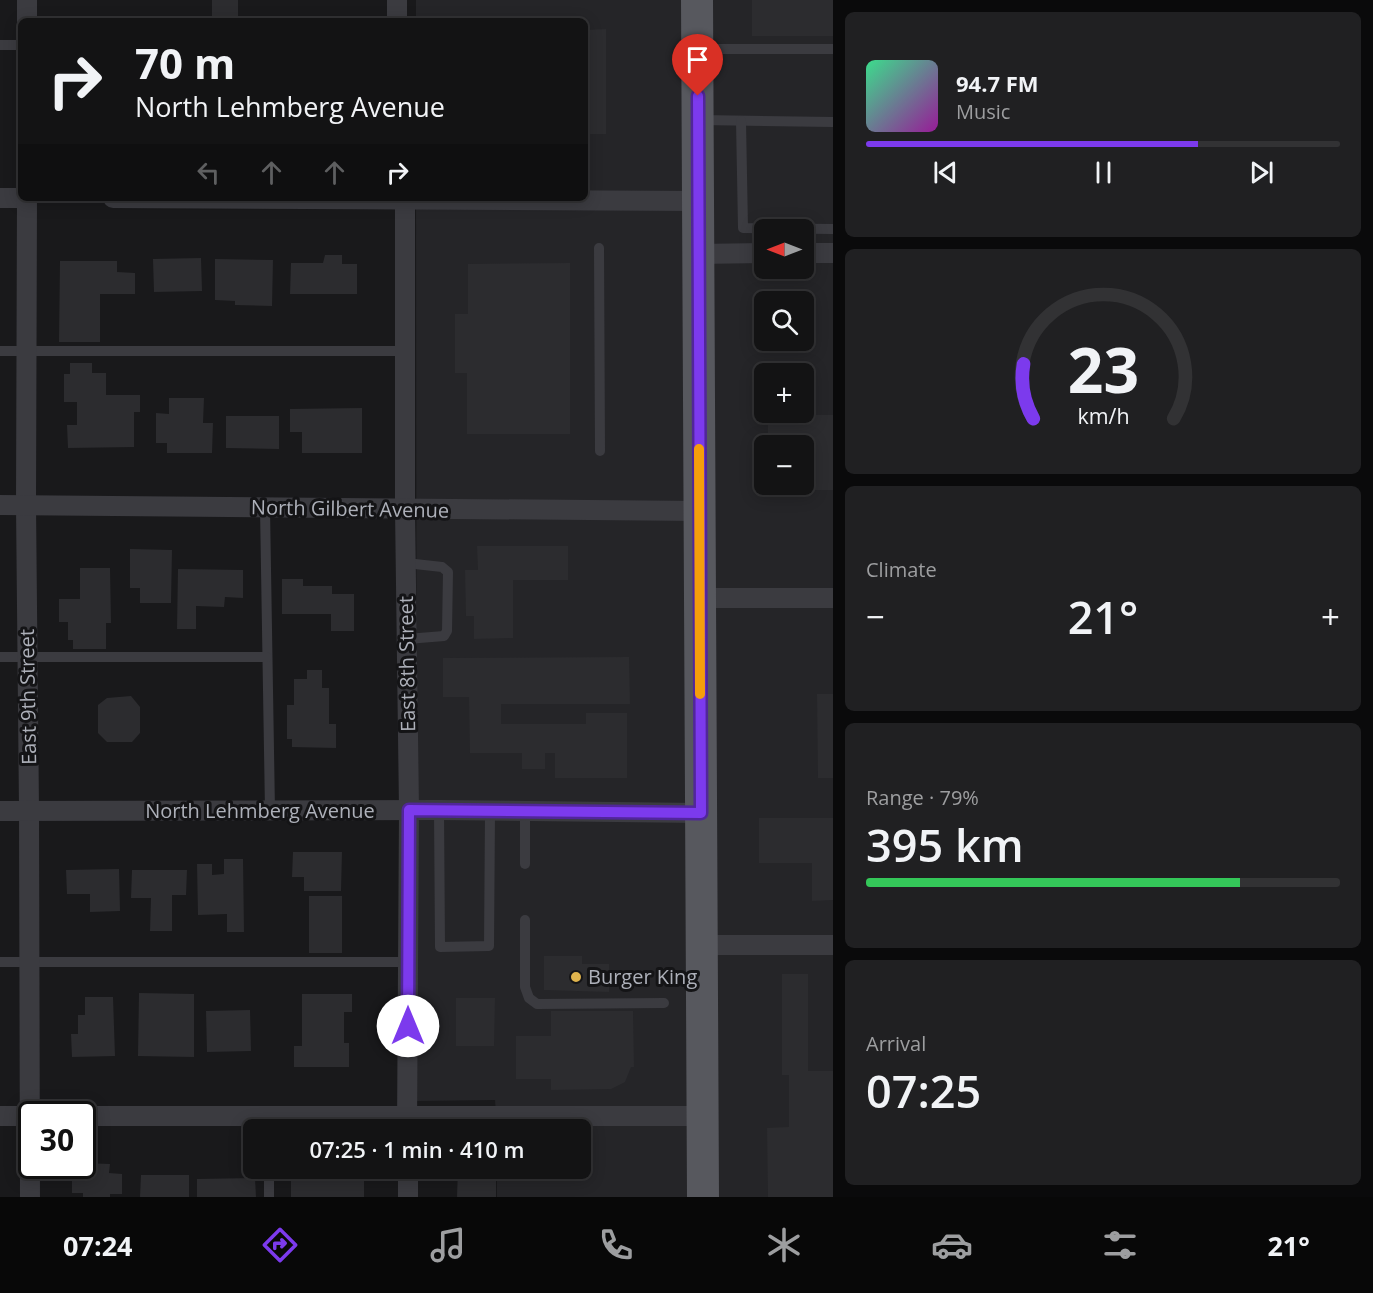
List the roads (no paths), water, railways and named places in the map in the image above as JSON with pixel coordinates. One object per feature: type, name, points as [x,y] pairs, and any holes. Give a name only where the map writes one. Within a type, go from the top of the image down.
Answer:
[{"type":"main road","points":[[697,0],[703,1197]]},
{"type":"street","points":[[27,0],[27,18]]},
{"type":"street","points":[[397,0],[397,18]]},
{"type":"street","points":[[0,198],[18,198]]},
{"type":"street","points":[[588,200],[698,201]]},
{"type":"street","name":"East 9th Street","points":[[27,201],[26,505],[30,1101]]},
{"type":"street","name":"East 8th Street","points":[[405,201],[405,509],[409,810],[407,1119]]},
{"type":"street","points":[[698,254],[754,253]]},
{"type":"street","points":[[814,253],[833,253]]},
{"type":"street","name":"North Gilbert Avenue","points":[[0,505],[699,511]]},
{"type":"street","points":[[700,597],[833,598]]},
{"type":"street","name":"North Lehmberg Avenue","points":[[0,811],[439,810],[701,813]]},
{"type":"street","points":[[702,945],[833,945]]},
{"type":"street","points":[[0,1116],[18,1116]]},
{"type":"street","points":[[576,1119],[703,1116]]},
{"type":"street","points":[[96,1117],[243,1122]]},
{"type":"street","name":"East 9th Street","points":[[30,1179],[30,1197]]},
{"type":"street","points":[[408,1179],[408,1197]]},
{"type":"lane","points":[[0,45],[18,45]]},
{"type":"lane","points":[[697,49],[833,49]]},
{"type":"lane","points":[[698,120],[833,122]]},
{"type":"lane","points":[[741,121],[744,228],[833,229]]},
{"type":"lane","points":[[598,248],[600,451]]},
{"type":"lane","points":[[0,351],[405,351]]},
{"type":"lane","points":[[265,508],[270,811]]},
{"type":"lane","points":[[406,563],[442,567],[448,572],[447,631],[444,636],[407,639]]},
{"type":"lane","points":[[0,657],[267,657]]},
{"type":"lane","points":[[439,810],[440,947],[489,946],[490,812]]},
{"type":"lane","points":[[525,812],[525,864]]},
{"type":"lane","points":[[525,920],[525,987],[529,998],[537,1004],[664,1003]]},
{"type":"lane","points":[[0,962],[408,962]]},
{"type":"lane","points":[[269,1179],[269,1197]]},
{"type":"place","name":"Burger King","points":[[576,977]]}]
